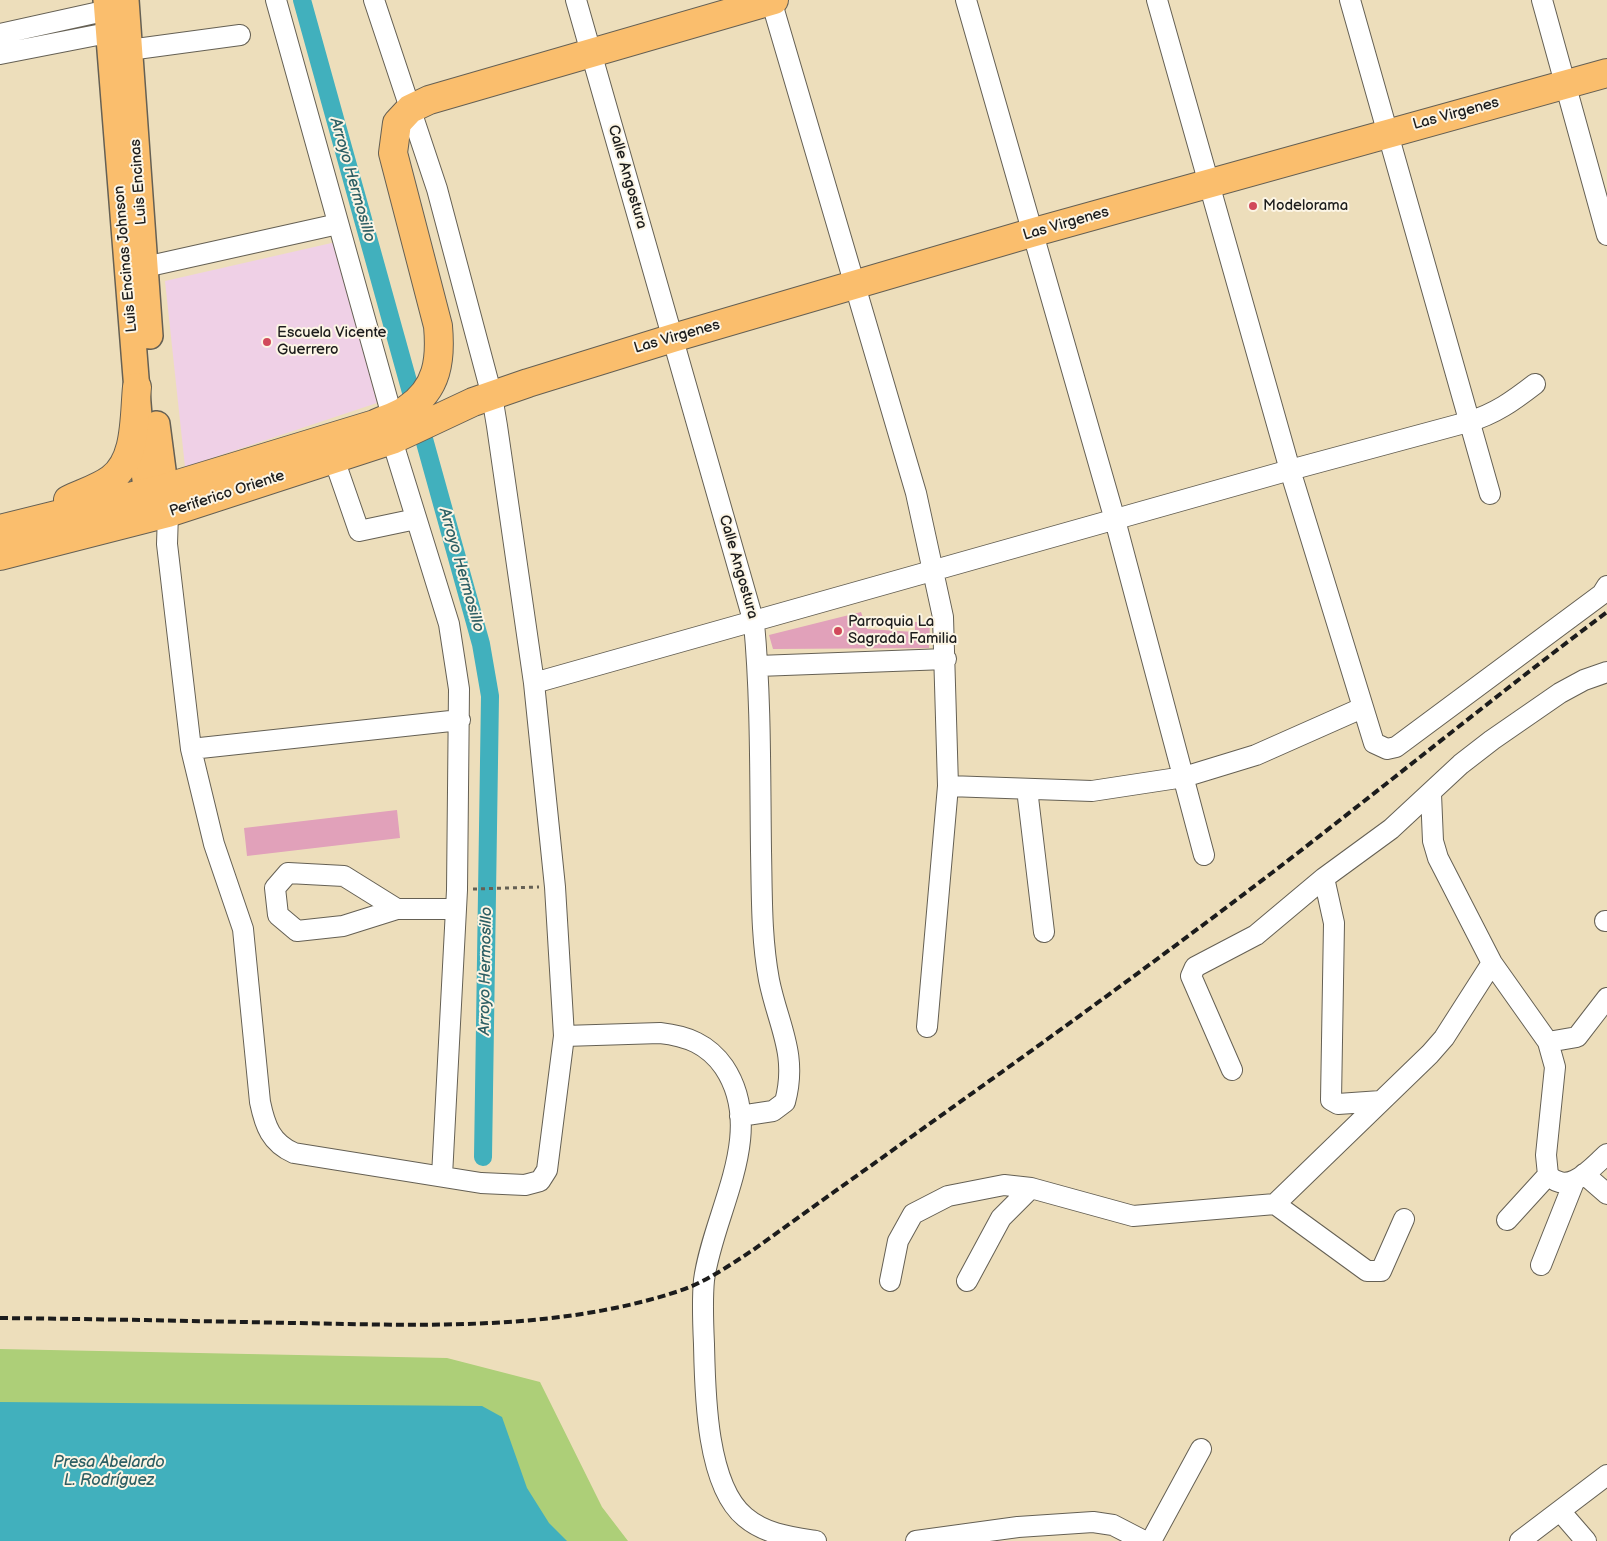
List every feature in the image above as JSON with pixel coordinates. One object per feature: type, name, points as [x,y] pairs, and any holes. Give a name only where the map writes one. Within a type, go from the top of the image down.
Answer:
[{"type":"highway","points":[[406,418],[430,385],[438,367],[440,346],[438,326],[396,171],[394,154],[397,123],[410,109],[430,100],[772,0]]},
{"type":"highway","name":"Las Virgenes","points":[[492,396],[673,338],[1032,234],[1386,133],[1607,73]]},
{"type":"highway","points":[[4,528],[110,479],[124,467],[129,452],[137,387]]},
{"type":"highway","name":"Periferico Oriente","points":[[0,556],[158,503],[375,424],[406,418],[448,414],[492,396]]},
{"type":"highway","name":"Periferico Oriente","points":[[4,528],[158,503],[334,459],[406,418]]},
{"type":"main road","name":"Luis Encinas","points":[[118,18],[145,267],[160,459],[158,503]]},
{"type":"main road","name":"Luis Encinas Johnson","points":[[118,18],[137,387],[158,503]]},
{"type":"street","points":[[276,0],[338,224],[406,418],[416,519],[449,624],[459,689],[456,909],[442,1176]]},
{"type":"street","points":[[158,503],[167,544],[191,749],[214,844],[243,929],[260,1102],[266,1127],[272,1138],[282,1148],[294,1153],[481,1183],[525,1184],[540,1181],[547,1170],[564,1036],[555,887],[534,683],[492,396],[437,189],[374,0]]},
{"type":"street","name":"Calle Angostura","points":[[576,0],[754,622],[758,666],[762,929],[774,1004],[788,1048],[790,1065],[785,1102],[773,1111],[740,1116]]},
{"type":"street","points":[[772,0],[916,493],[943,617],[946,659],[948,786],[927,1026]]},
{"type":"street","points":[[966,0],[1115,520],[1204,854]]},
{"type":"street","points":[[1157,0],[1290,470],[1374,743],[1387,749],[1396,747],[1602,594],[1607,586]]},
{"type":"street","points":[[1350,0],[1386,133],[1490,494]]},
{"type":"street","points":[[1542,0],[1607,235]]},
{"type":"street","points":[[0,54],[118,18]]},
{"type":"street","points":[[0,34],[118,18],[240,35]]},
{"type":"street","points":[[145,267],[338,224]]},
{"type":"street","points":[[534,683],[754,622],[934,569],[1468,422],[1493,414],[1535,384]]},
{"type":"street","points":[[334,459],[359,532],[416,519]]},
{"type":"street","points":[[758,666],[946,659]]},
{"type":"street","points":[[1232,1070],[1191,976],[1196,967],[1256,935],[1324,878],[1391,829],[1431,794],[1461,764],[1492,740],[1568,689],[1584,680],[1607,672]]},
{"type":"street","points":[[948,786],[1092,791],[1184,777],[1256,755],[1362,708]]},
{"type":"street","points":[[191,749],[460,720]]},
{"type":"street","points":[[1027,789],[1044,932]]},
{"type":"street","points":[[1431,794],[1433,841],[1438,858],[1492,963],[1548,1042],[1555,1067],[1546,1155],[1548,1175],[1554,1181],[1565,1184],[1579,1178],[1607,1154]]},
{"type":"street","points":[[397,909],[344,876],[288,873],[275,888],[278,915],[297,931],[343,926],[397,909],[456,909]]},
{"type":"street","points":[[1324,878],[1334,923],[1331,1100],[1338,1104],[1381,1101]]},
{"type":"street","points":[[890,1280],[898,1241],[913,1214],[948,1196],[1004,1186],[1031,1188],[1133,1216],[1275,1204],[1444,1038],[1492,963]]},
{"type":"street","points":[[1548,1042],[1577,1038],[1607,998]]},
{"type":"street","points":[[564,1036],[660,1033],[676,1035],[703,1045],[717,1057],[728,1074],[737,1095],[740,1116],[739,1138],[734,1169],[708,1258],[704,1279],[705,1387],[709,1426],[717,1469],[728,1495],[743,1516],[762,1529],[785,1536],[816,1541]]},
{"type":"street","points":[[1507,1220],[1548,1175]]},
{"type":"street","points":[[1579,1178],[1607,1194]]},
{"type":"street","points":[[1540,1265],[1579,1178]]},
{"type":"street","points":[[967,1281],[1001,1218],[1031,1188]]},
{"type":"street","points":[[1275,1204],[1368,1271],[1381,1271],[1404,1219]]},
{"type":"street","points":[[1151,1541],[1201,1449]]},
{"type":"street","points":[[1520,1541],[1607,1475]]},
{"type":"street","points":[[1560,1510],[1586,1541]]},
{"type":"street","points":[[916,1541],[1018,1527],[1093,1522],[1113,1525],[1144,1541]]},
{"type":"path","points":[[468,890],[523,888]]},
{"type":"shaded area","name":"Escuela Vicente Guerrero","points":[[336,242],[377,403],[185,467],[165,281]]},
{"type":"green space","name":"Presa Abelardo L. Rodríguez","points":[[0,1349],[447,1358],[540,1382],[602,1507],[628,1541],[0,1541]]},
{"type":"water","name":"Presa Abelardo L. Rodríguez","points":[[0,1402],[482,1406],[502,1417],[527,1488],[549,1523],[567,1541],[0,1541]]},
{"type":"building","name":"Parroquia La Sagrada Familia","points":[[861,612],[867,629],[915,632],[915,622],[930,622],[929,648],[773,649],[769,635]]},
{"type":"building","points":[[397,810],[400,838],[247,856],[244,828]]},
{"type":"waterway","name":"Arroyo Hermosillo","points":[[302,0],[481,644],[490,696],[483,1157]]},
{"type":"railway","points":[[0,1318],[390,1325],[488,1323],[584,1314],[632,1304],[679,1291],[699,1283],[753,1250],[1144,968],[1273,872],[1607,612]]},
{"type":"place","name":"Modelorama","points":[[1253,206]]},
{"type":"place","name":"Escuela Vicente Guerrero","points":[[267,342]]},
{"type":"place","name":"Parroquia La Sagrada Familia","points":[[838,631]]}]
